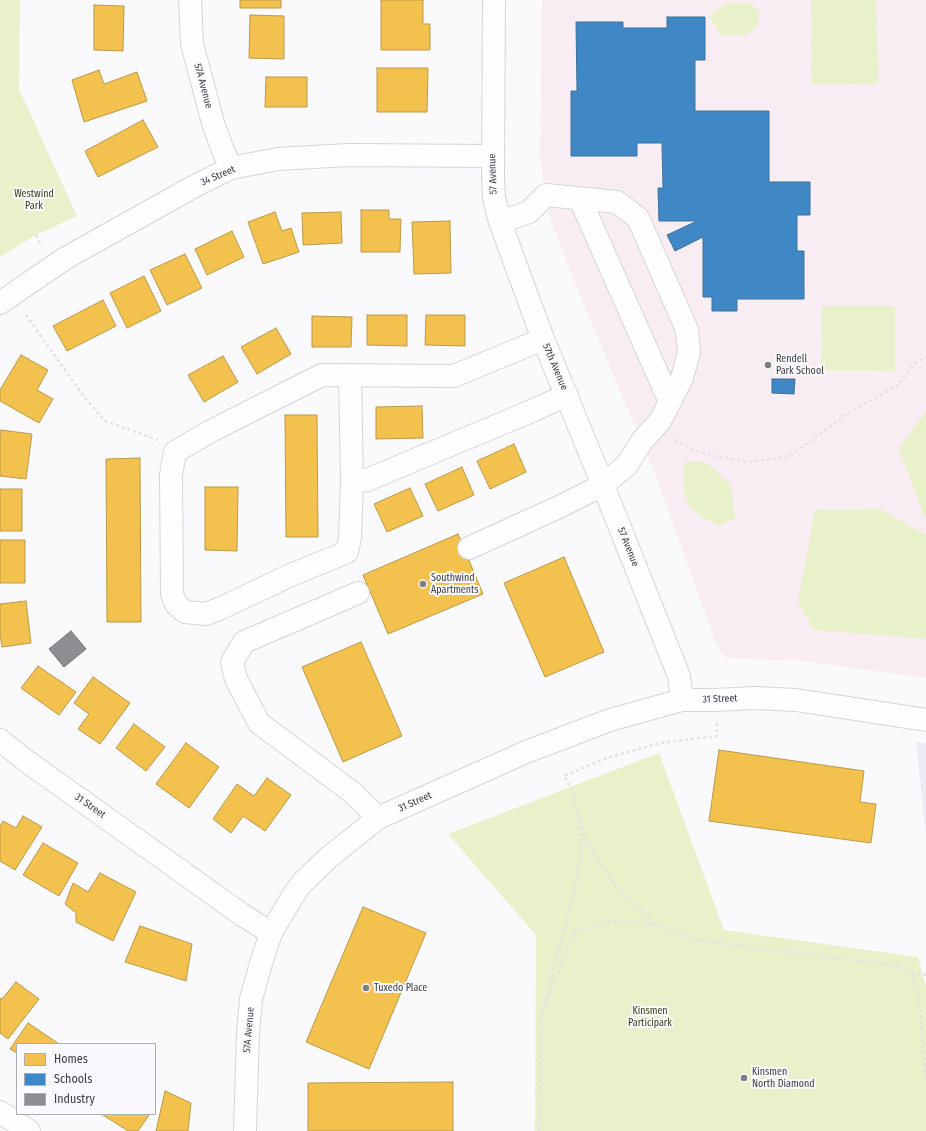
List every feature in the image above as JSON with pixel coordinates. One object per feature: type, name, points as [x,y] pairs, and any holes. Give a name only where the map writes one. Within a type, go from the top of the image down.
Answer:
[{"type":"street","name":"57A Avenue","points":[[190,0],[192,44],[213,123],[231,168]]},
{"type":"street","name":"57 Avenue","points":[[494,0],[492,156],[494,198],[500,222],[543,339]]},
{"type":"street","name":"34 Street","points":[[0,303],[64,259],[193,187],[231,168],[278,159],[348,155],[492,156]]},
{"type":"street","points":[[469,548],[603,485],[627,465],[642,441],[660,421],[682,378],[689,352],[687,330],[638,218],[616,202],[546,195],[529,212],[500,222]]},
{"type":"street","points":[[580,199],[670,402]]},
{"type":"street","points":[[350,375],[352,482],[350,538],[347,552],[206,614],[185,612],[176,604],[172,594],[171,475],[175,452],[212,430],[322,375],[350,375],[454,376],[543,339]]},
{"type":"street","name":"57th Avenue","points":[[543,339],[567,395]]},
{"type":"street","name":"57 Avenue","points":[[567,395],[679,676],[682,700]]},
{"type":"street","points":[[352,482],[368,480],[567,395]]},
{"type":"street","points":[[358,593],[244,642],[232,662],[236,679],[259,723],[353,793],[378,818]]},
{"type":"street","name":"31 Street","points":[[0,740],[25,760],[241,914],[271,933],[302,883],[328,858],[378,818],[526,752],[610,720],[682,700],[755,698],[796,700],[926,720]]},
{"type":"street","name":"57A Avenue","points":[[245,1131],[248,1032],[251,999],[271,933]]},
{"type":"street","points":[[1,1115],[29,1131]]},
{"type":"path","points":[[36,235],[40,243]]},
{"type":"path","points":[[26,315],[85,398],[105,421],[160,441]]},
{"type":"path","points":[[675,440],[696,451],[749,462],[790,456],[847,414],[898,385],[914,364],[926,357]]},
{"type":"path","points":[[655,924],[615,886],[585,839],[572,789],[564,776],[607,758],[660,743],[717,736],[717,722]]},
{"type":"path","points":[[539,1131],[541,1015],[575,889],[581,846],[578,814]]},
{"type":"path","points":[[541,1015],[574,933],[607,921],[655,924],[695,939],[739,946],[872,961],[896,965],[911,972],[926,975]]},
{"type":"path","points":[[911,972],[918,991],[926,1080]]},
{"type":"shaded area","name":"Rendell Park School","points":[[542,0],[926,0],[926,678],[802,661],[726,658],[716,643],[654,471],[586,310],[549,216],[540,158]]},
{"type":"shaded area","points":[[916,742],[926,743],[926,836]]},
{"type":"green space","name":"Westwind Park","points":[[0,0],[20,0],[19,89],[77,216],[36,235],[0,257]]},
{"type":"green space","points":[[811,0],[876,0],[878,84],[812,85]]},
{"type":"green space","points":[[726,3],[750,3],[760,12],[756,27],[745,35],[721,35],[709,16]]},
{"type":"green space","points":[[822,306],[895,306],[895,371],[821,370]]},
{"type":"green space","points":[[926,411],[926,517],[925,517],[899,449]]},
{"type":"green space","points":[[684,462],[706,462],[731,485],[735,518],[719,526],[690,509],[684,490]]},
{"type":"green space","points":[[880,509],[926,535],[926,639],[814,630],[798,602],[815,510]]},
{"type":"green space","name":"Kinsmen Participark","points":[[659,753],[724,930],[918,957],[926,987],[926,1131],[535,1131],[536,935],[448,834]]},
{"type":"building: Homes","points":[[240,0],[281,0],[281,8],[240,8]]},
{"type":"building: Homes","points":[[381,0],[423,0],[423,24],[430,24],[430,50],[381,50]]},
{"type":"building: Homes","points":[[94,5],[124,6],[123,51],[94,50]]},
{"type":"building: Homes","points":[[250,15],[284,16],[284,59],[249,58]]},
{"type":"building: Homes","points":[[377,68],[428,68],[427,112],[377,112]]},
{"type":"building: Homes","points":[[99,70],[104,84],[137,72],[147,101],[84,122],[72,80]]},
{"type":"building: Homes","points":[[266,77],[307,77],[307,107],[265,107]]},
{"type":"building: Homes","points":[[143,120],[158,147],[98,177],[85,151]]},
{"type":"building: Homes","points":[[361,210],[389,210],[389,219],[401,219],[400,252],[361,252]]},
{"type":"building: Homes","points":[[275,212],[282,231],[291,228],[299,252],[263,264],[248,222]]},
{"type":"building: Homes","points":[[341,212],[342,243],[303,245],[302,213]]},
{"type":"building: Homes","points":[[450,221],[451,273],[414,274],[412,222]]},
{"type":"building: Homes","points":[[232,231],[244,257],[207,275],[195,249]]},
{"type":"building: Homes","points":[[185,254],[202,288],[167,305],[150,270]]},
{"type":"building: Homes","points":[[144,276],[161,311],[127,328],[110,293]]},
{"type":"building: Homes","points":[[103,300],[116,326],[67,351],[53,326]]},
{"type":"building: Homes","points":[[367,315],[407,315],[407,346],[367,345]]},
{"type":"building: Homes","points":[[426,315],[465,315],[465,346],[425,345]]},
{"type":"building: Homes","points":[[312,316],[352,317],[351,347],[312,347]]},
{"type":"building: Homes","points":[[276,328],[291,354],[257,374],[241,347]]},
{"type":"building: Homes","points":[[21,355],[48,370],[37,390],[53,399],[39,423],[0,401],[0,390]]},
{"type":"building: Homes","points":[[223,356],[238,382],[204,402],[188,375]]},
{"type":"building: Homes","points":[[422,406],[423,438],[376,439],[376,407]]},
{"type":"building: Homes","points":[[285,415],[317,415],[318,537],[286,537]]},
{"type":"building: Homes","points":[[1,430],[32,434],[26,479],[0,476]]},
{"type":"building: Homes","points":[[514,444],[526,472],[490,489],[477,461]]},
{"type":"building: Homes","points":[[140,458],[141,622],[107,622],[106,459]]},
{"type":"building: Homes","points":[[462,467],[474,495],[438,511],[425,484]]},
{"type":"building: Homes","points":[[205,487],[238,487],[237,551],[205,550]]},
{"type":"building: Homes","points":[[410,488],[423,516],[387,532],[374,504]]},
{"type":"building: Homes","points":[[0,489],[22,489],[22,531],[0,531]]},
{"type":"building: Homes","name":"Southwind Apartments","points":[[458,534],[483,594],[388,634],[363,575]]},
{"type":"building: Homes","points":[[0,540],[25,540],[25,583],[0,583]]},
{"type":"building: Homes","name":"Southwind Apartments","points":[[564,557],[604,652],[545,677],[504,583]]},
{"type":"building: Homes","points":[[26,601],[31,643],[2,647],[0,634],[0,604]]},
{"type":"building: Homes","points":[[361,642],[402,736],[343,762],[302,667]]},
{"type":"building: Homes","points":[[38,666],[76,692],[59,715],[21,688]]},
{"type":"building: Homes","points":[[93,677],[130,703],[100,744],[78,729],[89,714],[74,703]]},
{"type":"building: Homes","points":[[134,724],[165,747],[146,771],[116,748]]},
{"type":"building: Homes","points":[[186,743],[219,767],[189,808],[156,784]]},
{"type":"building: Homes","points":[[719,750],[864,771],[860,802],[876,804],[871,843],[709,821]]},
{"type":"building: Homes","points":[[267,778],[291,795],[265,831],[243,816],[231,833],[213,819],[237,784],[254,796]]},
{"type":"building: Homes","points":[[23,816],[42,827],[15,870],[0,861],[0,826],[3,821],[16,828]]},
{"type":"building: Homes","points":[[43,843],[78,863],[59,896],[23,875]]},
{"type":"building: Homes","points":[[100,873],[136,892],[113,941],[76,922],[76,913],[65,904],[73,883],[88,892]]},
{"type":"building: Homes","name":"Tuxedo Place","points":[[363,907],[426,933],[369,1069],[306,1042]]},
{"type":"building: Homes","points":[[140,926],[192,944],[186,981],[125,962]]},
{"type":"building: Homes","points":[[16,982],[39,999],[8,1039],[0,1033],[0,998],[2,999]]},
{"type":"building: Homes","points":[[28,1023],[58,1043],[16,1043],[16,1052],[10,1049]]},
{"type":"building: Homes","points":[[453,1082],[453,1131],[308,1131],[308,1083]]},
{"type":"building: Homes","points":[[165,1091],[191,1103],[188,1131],[156,1131]]},
{"type":"building: Homes","points":[[103,1115],[149,1115],[138,1131],[128,1131]]},
{"type":"building: Schools","points":[[667,17],[705,17],[705,60],[695,60],[695,111],[769,111],[769,182],[810,182],[810,215],[797,215],[797,251],[804,251],[804,299],[737,299],[737,311],[712,311],[712,297],[703,297],[703,237],[675,251],[667,235],[697,221],[659,221],[658,188],[663,188],[662,143],[637,143],[637,156],[571,156],[571,91],[577,91],[576,22],[623,22],[623,28],[667,28]]},
{"type":"building: Schools","points":[[772,379],[795,379],[794,394],[772,393]]},
{"type":"building: Industry","points":[[71,631],[86,649],[64,667],[49,649]]},
{"type":"place","name":"Rendell Park School","points":[[768,365]]},
{"type":"place","name":"Southwind Apartments","points":[[423,584]]},
{"type":"place","name":"Tuxedo Place","points":[[366,988]]},
{"type":"place","name":"Kinsmen North Diamond","points":[[744,1078]]}]
